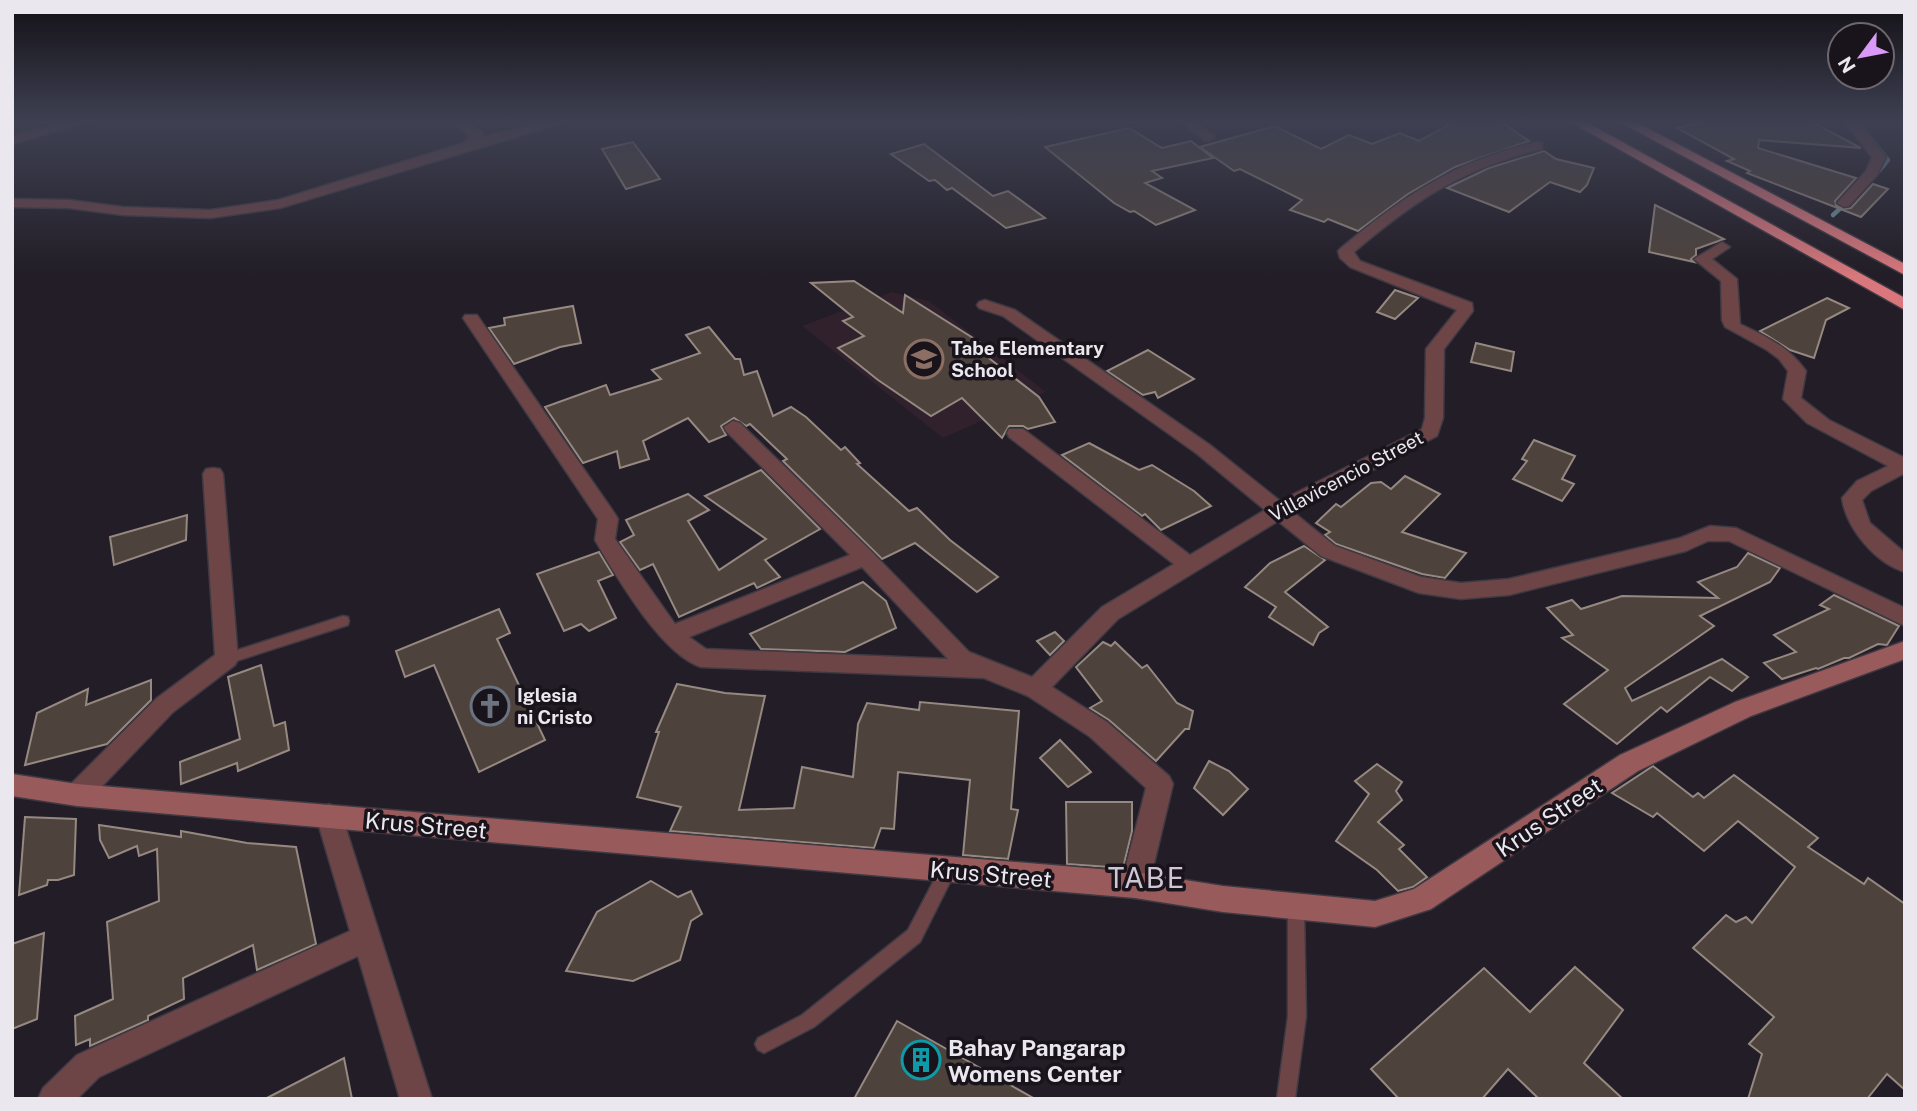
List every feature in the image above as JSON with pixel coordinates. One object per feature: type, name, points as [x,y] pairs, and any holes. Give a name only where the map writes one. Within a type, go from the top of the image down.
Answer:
[{"type":"highway","points":[[1668,173],[1905,305]]},
{"type":"highway","points":[[1722,173],[1905,270]]},
{"type":"main road","name":"Krus Street","points":[[12,785],[77,795],[1135,886],[1296,907],[1375,914],[1421,900],[1629,763],[1743,709],[1905,650]]},
{"type":"street","points":[[12,202],[69,204],[123,211],[210,214],[280,204],[382,173]]},
{"type":"street","name":"Villavicencio Street","points":[[1036,689],[1110,613],[1281,510],[1430,432],[1434,418],[1435,349],[1465,311],[1466,306],[1355,264],[1348,258],[1346,251],[1394,211],[1454,173]]},
{"type":"street","points":[[1844,203],[1871,173]]},
{"type":"street","points":[[1722,247],[1702,259],[1729,279],[1732,327],[1785,355],[1797,371],[1792,399],[1801,411],[1820,424],[1904,466]]},
{"type":"street","points":[[985,305],[1009,313],[1203,449],[1328,551],[1419,585],[1461,591],[1508,587],[1686,544],[1697,536],[1713,531],[1736,535],[1905,618]]},
{"type":"street","points":[[471,317],[608,519],[605,540],[670,635],[701,658],[992,671]]},
{"type":"street","points":[[733,427],[865,557],[961,658],[1036,689],[1098,729],[1160,784],[1135,886]]},
{"type":"street","points":[[1016,433],[1189,565]]},
{"type":"street","points":[[1904,466],[1864,486],[1852,498],[1852,509],[1860,525],[1905,564]]},
{"type":"street","points":[[77,795],[165,705],[227,659],[213,474]]},
{"type":"street","points":[[670,635],[865,557]]},
{"type":"street","points":[[329,816],[416,1099]]},
{"type":"street","points":[[54,1099],[88,1066],[366,938]]},
{"type":"lane","points":[[227,659],[343,621]]},
{"type":"lane","points":[[764,1044],[808,1021],[914,936],[948,870]]},
{"type":"lane","points":[[1286,1099],[1297,1016],[1296,907]]},
{"type":"shaded area","name":"Tabe Elementary School","points":[[892,292],[929,301],[1046,392],[943,438],[802,326]]},
{"type":"building","points":[[616,173],[656,173],[660,179],[626,189]]},
{"type":"building","points":[[918,173],[962,173],[993,196],[1008,191],[1045,218],[1006,228],[952,188],[947,190],[935,180],[929,181]]},
{"type":"building","points":[[1077,173],[1155,173],[1162,178],[1145,183],[1195,210],[1156,225],[1134,211],[1130,212],[1114,203]]},
{"type":"building","points":[[1248,173],[1445,173],[1408,194],[1358,231],[1328,219],[1324,222],[1290,210],[1302,200]]},
{"type":"building","points":[[1479,173],[1592,173],[1587,185],[1580,192],[1550,182],[1509,212],[1447,188]]},
{"type":"building","points":[[1747,173],[1839,173],[1856,178],[1835,201],[1836,205],[1843,209],[1851,208],[1873,184],[1888,189],[1861,217]]},
{"type":"building","points":[[1655,205],[1724,239],[1696,249],[1696,255],[1691,259],[1694,262],[1649,252]]},
{"type":"building","name":"Tabe Elementary School","points":[[854,281],[903,313],[905,295],[992,350],[985,355],[1039,397],[1055,422],[1028,429],[1023,426],[1009,426],[1002,438],[962,398],[931,416],[878,380],[838,348],[864,336],[843,321],[853,317],[811,283]]},
{"type":"building","points":[[1395,290],[1418,298],[1395,319],[1377,312]]},
{"type":"building","points":[[1827,298],[1849,308],[1826,320],[1814,358],[1790,350],[1760,331]]},
{"type":"building","points":[[573,306],[581,343],[560,347],[514,364],[489,328],[505,325],[504,318]]},
{"type":"building","points":[[709,327],[735,359],[740,359],[744,375],[757,371],[773,416],[791,407],[806,417],[841,450],[845,447],[860,463],[857,464],[909,511],[917,508],[950,540],[998,577],[977,592],[915,543],[882,559],[783,461],[787,459],[750,424],[746,426],[734,418],[721,426],[726,435],[709,442],[688,418],[643,441],[649,459],[620,468],[617,451],[583,463],[545,407],[606,385],[610,395],[661,379],[652,370],[700,353],[686,335]]},
{"type":"building","points":[[1476,343],[1514,352],[1511,371],[1471,362]]},
{"type":"building","points":[[1148,350],[1194,379],[1158,398],[1155,392],[1143,395],[1107,371]]},
{"type":"building","points":[[1534,440],[1575,456],[1562,479],[1574,484],[1562,501],[1513,479],[1527,461],[1522,459]]},
{"type":"building","points":[[1089,443],[1139,470],[1152,465],[1194,491],[1211,506],[1161,530],[1145,514],[1142,516],[1062,455]]},
{"type":"building","points":[[761,470],[820,529],[765,560],[780,577],[757,588],[754,583],[679,617],[653,564],[640,570],[620,542],[634,535],[626,520],[688,494],[709,510],[688,521],[719,570],[766,539],[705,496]]},
{"type":"building","points":[[1405,476],[1440,494],[1402,532],[1466,553],[1445,578],[1422,574],[1336,544],[1325,535],[1330,532],[1316,523],[1336,504],[1341,507],[1371,483],[1381,482],[1391,489]]},
{"type":"building","points":[[187,515],[186,540],[114,565],[110,537]]},
{"type":"building","points":[[1304,546],[1325,560],[1285,592],[1328,627],[1319,633],[1313,645],[1269,617],[1276,607],[1245,587],[1270,563]]},
{"type":"building","points":[[599,552],[613,575],[598,581],[616,618],[589,631],[581,624],[564,631],[537,574]]},
{"type":"building","points":[[1748,553],[1780,568],[1770,582],[1700,616],[1714,626],[1625,688],[1632,701],[1722,659],[1748,677],[1732,691],[1710,677],[1667,712],[1661,707],[1617,744],[1564,704],[1608,670],[1562,638],[1573,635],[1547,608],[1572,600],[1581,609],[1622,596],[1718,598],[1698,582],[1737,567]]},
{"type":"building","points":[[863,582],[886,601],[896,628],[845,652],[761,649],[750,634]]},
{"type":"building","points":[[1834,595],[1899,626],[1887,645],[1878,644],[1849,658],[1782,679],[1764,663],[1796,652],[1774,635],[1829,609],[1820,605]]},
{"type":"building","name":"Iglesia ni Cristo","points":[[499,609],[510,633],[497,639],[545,740],[479,772],[434,665],[405,677],[396,651]]},
{"type":"building","points":[[1055,632],[1064,641],[1050,655],[1037,641]]},
{"type":"building","points":[[1103,642],[1111,646],[1115,642],[1142,668],[1147,665],[1177,703],[1193,711],[1189,729],[1185,729],[1156,761],[1109,720],[1090,708],[1102,701],[1076,667]]},
{"type":"building","points":[[261,665],[274,726],[285,722],[289,750],[238,771],[237,763],[181,784],[180,762],[240,739],[228,677]]},
{"type":"building","points":[[151,680],[151,700],[107,744],[25,765],[37,713],[88,689],[86,705]]},
{"type":"building","points":[[677,684],[725,693],[765,696],[739,810],[794,808],[802,767],[853,777],[858,724],[867,703],[919,710],[920,702],[1019,711],[1011,809],[1018,810],[1008,859],[963,855],[970,780],[898,772],[894,829],[881,828],[874,848],[670,831],[681,807],[637,797],[659,732],[656,732]]},
{"type":"building","points":[[1060,740],[1091,772],[1068,787],[1040,758]]},
{"type":"building","points":[[1209,761],[1229,771],[1248,789],[1223,815],[1194,788]]},
{"type":"building","points":[[1377,764],[1402,782],[1396,791],[1402,800],[1378,822],[1404,845],[1399,849],[1427,877],[1413,887],[1398,891],[1377,870],[1336,841],[1369,794],[1355,781]]},
{"type":"building","points":[[1653,766],[1693,797],[1698,793],[1704,798],[1734,775],[1818,838],[1808,847],[1864,884],[1868,878],[1905,904],[1905,1090],[1887,1074],[1867,1099],[1748,1099],[1762,1054],[1749,1044],[1774,1017],[1693,948],[1726,915],[1736,922],[1746,917],[1752,923],[1795,867],[1738,821],[1704,851],[1657,813],[1653,817],[1612,793]]},
{"type":"building","points":[[1066,802],[1132,802],[1132,831],[1123,868],[1067,864]]},
{"type":"building","points":[[25,817],[76,819],[74,875],[48,880],[47,885],[19,895]]},
{"type":"building","points":[[99,825],[181,837],[181,831],[247,843],[296,847],[316,944],[257,970],[253,945],[183,978],[184,999],[148,1016],[148,1020],[90,1046],[90,1039],[76,1045],[75,1016],[113,999],[107,922],[159,901],[157,849],[139,856],[137,846],[109,858],[100,840]]},
{"type":"building","points":[[651,881],[678,897],[691,891],[702,914],[691,921],[680,960],[633,981],[566,971],[597,912]]},
{"type":"building","points":[[44,933],[37,1019],[12,1029],[12,944]]},
{"type":"building","points":[[1575,967],[1623,1010],[1584,1063],[1623,1099],[1539,1099],[1508,1069],[1482,1099],[1399,1099],[1371,1069],[1484,968],[1530,1012]]},
{"type":"building","name":"Bahay Pangarap Womens Center","points":[[897,1021],[1035,1099],[854,1099]]},
{"type":"building","points":[[344,1058],[352,1099],[265,1099]]},
{"type":"waterway","points":[[1872,179],[1877,173]]},
{"type":"waterway","points":[[1833,215],[1845,204]]},
{"type":"place","name":"Tabe Elementary School","points":[[924,359]]},
{"type":"place","name":"Iglesia ni Cristo","points":[[490,706]]},
{"type":"place","name":"Bahay Pangarap Womens Center","points":[[921,1060]]},
{"type":"district","name":"TABE","points":[[1147,877]]}]
